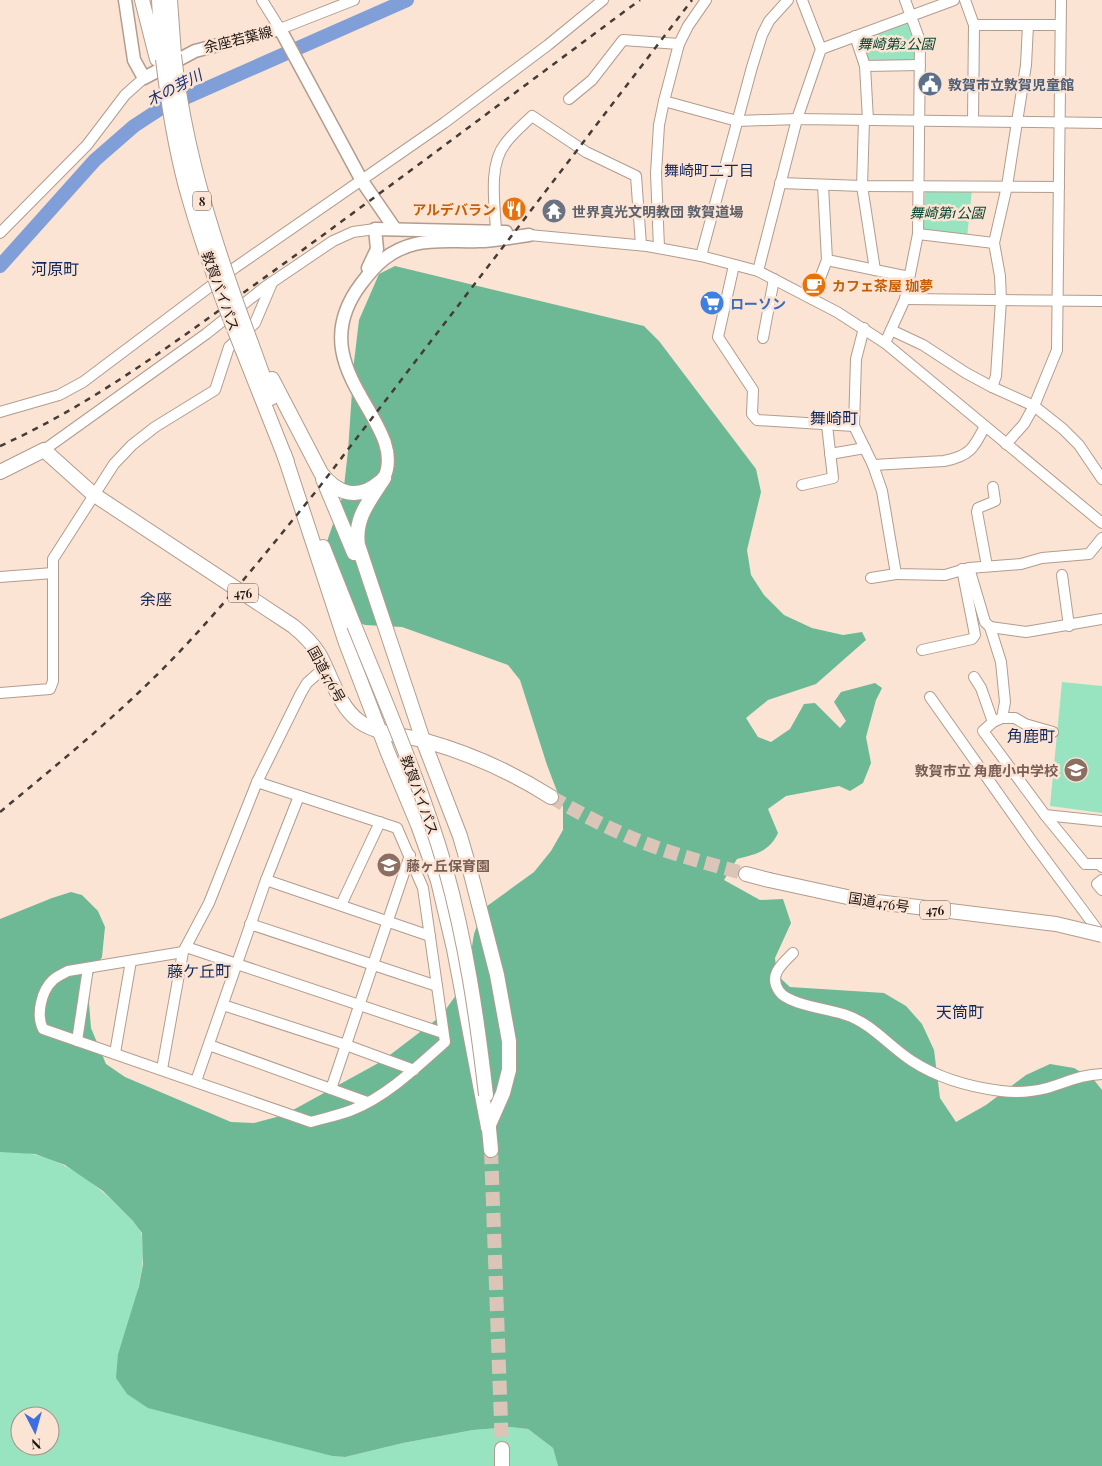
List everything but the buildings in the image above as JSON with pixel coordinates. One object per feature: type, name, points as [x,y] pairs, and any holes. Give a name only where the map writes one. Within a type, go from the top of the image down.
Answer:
[{"type":"highway","points":[[142,0],[165,57]]},
{"type":"highway","name":"敦賀バイパス","points":[[159,0],[165,57],[168,120],[186,187],[220,293],[249,344],[332,569],[400,739],[444,865],[465,948],[474,995],[491,1150]]},
{"type":"highway","name":"敦賀バイパス","points":[[170,0],[165,57],[198,186],[218,254],[242,319],[284,454],[332,569]]},
{"type":"highway","points":[[249,344],[321,473],[381,615]]},
{"type":"highway","points":[[0,472],[44,450]]},
{"type":"highway","name":"国道476号","points":[[44,450],[93,494],[293,626],[312,644],[346,708],[362,722],[380,731],[423,740],[502,768],[551,798]]},
{"type":"highway","points":[[284,454],[346,644],[429,852],[445,908],[484,1095]]},
{"type":"highway","points":[[321,473],[332,486],[351,493],[367,491],[384,478]]},
{"type":"highway","points":[[384,478],[360,518],[357,537],[361,556],[423,740],[444,790],[472,874],[486,928],[506,1020],[510,1058],[507,1081],[488,1127]]},
{"type":"highway","name":"国道476号","points":[[746,874],[861,900],[1056,924],[1102,935]]},
{"type":"highway","points":[[502,1449],[502,1466]]},
{"type":"main road","points":[[125,0],[134,60],[144,78]]},
{"type":"main road","name":"余座若葉線","points":[[144,78],[195,51],[283,34],[362,181],[394,229]]},
{"type":"main road","points":[[384,478],[388,471],[388,452],[385,442],[350,374],[342,353],[341,343],[343,323],[348,307],[377,252],[378,246],[375,229],[496,231],[528,235]]},
{"type":"main road","points":[[359,287],[388,254],[405,247],[421,243],[482,241],[528,235]]},
{"type":"street","points":[[263,1],[283,34],[354,0]]},
{"type":"street","points":[[0,412],[59,395],[83,382],[236,267],[444,124],[548,45],[603,0]]},
{"type":"street","points":[[659,248],[656,173],[658,125],[679,44],[688,26],[706,0]]},
{"type":"street","points":[[701,256],[762,35],[769,21],[788,0]]},
{"type":"street","points":[[758,271],[797,119],[821,49],[802,0]]},
{"type":"street","points":[[885,343],[905,299],[918,234],[920,41],[906,0]]},
{"type":"street","points":[[821,49],[954,0]]},
{"type":"street","points":[[965,0],[974,25],[973,121]]},
{"type":"street","points":[[1006,444],[1024,424],[1034,406],[1057,350],[1061,0]]},
{"type":"street","points":[[974,25],[1060,25]]},
{"type":"street","points":[[992,387],[996,376],[1000,300],[1000,276],[994,243],[1007,186],[1018,122],[1026,65],[1028,25]]},
{"type":"street","points":[[855,36],[865,66],[866,120],[862,186],[875,270]]},
{"type":"street","points":[[569,99],[592,80],[624,40],[679,44]]},
{"type":"street","points":[[865,66],[920,65]]},
{"type":"street","points":[[0,233],[87,145],[125,95],[144,78]]},
{"type":"street","points":[[664,101],[737,121],[797,119],[1102,123]]},
{"type":"street","points":[[496,231],[494,187],[497,160],[505,144],[532,116],[586,152],[636,176],[641,245]]},
{"type":"street","points":[[780,184],[1059,187]]},
{"type":"street","points":[[812,299],[827,260],[823,185]]},
{"type":"street","points":[[44,450],[206,334],[272,283],[339,238],[353,232],[375,229]]},
{"type":"street","points":[[918,234],[994,243]]},
{"type":"street","points":[[528,235],[659,248],[701,256],[758,271],[774,279],[864,328],[885,343],[1102,523]]},
{"type":"street","points":[[827,260],[909,277]]},
{"type":"street","points":[[734,265],[718,337],[753,390],[752,414],[757,420],[854,426]]},
{"type":"street","points":[[763,338],[774,279]]},
{"type":"street","points":[[0,693],[50,689],[52,686],[53,559],[93,494],[114,464],[132,445],[156,427],[215,390],[229,347],[255,323],[272,283]]},
{"type":"street","points":[[905,299],[1102,301]]},
{"type":"street","points":[[864,328],[856,359],[854,426],[873,465],[882,491],[896,574]]},
{"type":"street","points":[[891,330],[922,344],[966,373],[992,387],[1034,406],[1063,429],[1078,445],[1102,479]]},
{"type":"street","points":[[802,485],[832,478],[827,425]]},
{"type":"street","points":[[873,465],[955,459],[975,446],[985,426]]},
{"type":"street","points":[[830,454],[865,448]]},
{"type":"street","points":[[987,566],[977,512],[978,508],[995,501],[992,487]]},
{"type":"street","points":[[871,578],[896,574],[944,575],[966,568],[1089,554],[1102,538]]},
{"type":"street","points":[[966,568],[985,622],[990,627],[1001,662],[1005,702],[997,720]]},
{"type":"street","points":[[922,650],[972,639],[975,635],[966,568]]},
{"type":"street","points":[[0,577],[53,573]]},
{"type":"street","points":[[1062,575],[1069,626]]},
{"type":"street","points":[[990,627],[1026,632],[1102,619]]},
{"type":"street","points":[[162,1069],[185,950],[209,903],[258,782],[301,693],[307,683],[325,667]]},
{"type":"street","points":[[974,677],[997,720]]},
{"type":"street","points":[[930,697],[1031,840],[1102,935]]},
{"type":"street","points":[[1053,732],[1025,724],[1015,718],[997,720],[983,730],[1045,814],[1085,864],[1102,865],[1102,855]]},
{"type":"street","points":[[258,782],[397,828],[423,888],[445,1042],[414,1070],[380,1095],[353,1109],[311,1122],[43,1029],[40,1023],[40,1006],[46,989],[54,979],[68,971],[185,950],[237,964],[443,1033]]},
{"type":"street","points":[[196,1081],[250,924],[299,796]]},
{"type":"street","points":[[1045,814],[1102,821]]},
{"type":"street","points":[[341,906],[380,822]]},
{"type":"street","points":[[331,1089],[410,856]]},
{"type":"street","points":[[266,880],[430,936]]},
{"type":"street","points":[[1102,880],[1097,884],[1102,890]]},
{"type":"street","points":[[250,924],[437,986]]},
{"type":"street","points":[[793,953],[777,969],[775,976],[776,984],[780,993],[789,999],[854,1018],[911,1060],[950,1080],[1000,1091],[1022,1092],[1046,1088],[1076,1077],[1102,1074]]},
{"type":"street","points":[[115,1053],[131,961]]},
{"type":"street","points":[[77,1041],[88,968]]},
{"type":"street","points":[[223,1005],[346,1045],[414,1070]]},
{"type":"street","points":[[209,1045],[367,1102]]},
{"type":"green space","name":"舞崎第2公園","points":[[909,20],[916,40],[916,61],[869,63],[859,39]]},
{"type":"green space","name":"舞崎第1公園","points":[[928,189],[972,190],[967,237],[923,230],[925,193]]},
{"type":"green space","points":[[395,266],[644,326],[659,341],[756,469],[761,492],[747,550],[751,575],[764,595],[784,615],[812,628],[843,635],[862,632],[866,640],[816,684],[768,700],[746,718],[758,737],[771,742],[790,729],[804,704],[815,703],[840,728],[846,721],[834,702],[841,692],[875,683],[882,688],[876,700],[866,737],[871,763],[863,783],[850,791],[839,786],[786,796],[768,809],[778,833],[774,839],[761,851],[737,859],[724,880],[760,900],[783,899],[791,923],[775,958],[777,975],[790,987],[884,993],[906,1006],[922,1024],[934,1050],[940,1098],[956,1122],[986,1105],[1026,1075],[1050,1064],[1074,1068],[1094,1080],[1102,1090],[1102,1466],[558,1466],[553,1448],[528,1429],[510,1427],[473,1430],[403,1443],[345,1457],[332,1456],[148,1408],[127,1394],[116,1378],[118,1354],[139,1286],[143,1264],[142,1233],[133,1221],[103,1191],[65,1165],[35,1154],[0,1152],[0,919],[71,892],[82,895],[98,911],[105,927],[102,957],[91,978],[89,1003],[91,1028],[106,1064],[125,1077],[231,1122],[254,1123],[284,1115],[382,1061],[441,1016],[459,991],[470,959],[474,934],[483,909],[534,872],[551,851],[563,830],[563,807],[547,765],[520,680],[508,665],[402,627],[365,625],[342,615],[323,595],[317,577],[323,553],[343,495],[359,320],[379,274]]},
{"type":"green space","name":"敦賀市立 角鹿小中学校","points":[[1062,682],[1102,686],[1102,813],[1050,806]]},
{"type":"green space","points":[[6,1151],[32,1154],[60,1163],[71,1169],[102,1192],[139,1229],[142,1236],[143,1251],[140,1281],[118,1354],[280,1442],[332,1456],[345,1457],[403,1443],[473,1430],[510,1427],[528,1429],[553,1448],[558,1466],[0,1466],[0,1152]]},
{"type":"waterway","name":"木の芽川","points":[[0,266],[95,160],[134,126],[160,109],[407,0]]},
{"type":"tunnel","points":[[551,797],[603,825],[644,843],[746,874]]},
{"type":"tunnel","points":[[491,1150],[502,1449]]},
{"type":"railway","points":[[0,446],[71,409],[140,366],[364,205],[640,0]]},
{"type":"railway","points":[[0,812],[141,691],[184,647],[235,589],[317,490],[692,0]]},
{"type":"place","name":"敦賀市立敦賀児童館","points":[[930,84]]},
{"type":"place","name":"アルデバラン","points":[[514,209]]},
{"type":"place","name":"世界真光文明教団 敦賀道場","points":[[554,211]]},
{"type":"place","name":"カフェ茶屋 珈夢","points":[[814,285]]},
{"type":"place","name":"ローソン","points":[[712,303]]},
{"type":"place","name":"敦賀市立 角鹿小中学校","points":[[1076,770]]},
{"type":"place","name":"藤ヶ丘保育園","points":[[389,865]]},
{"type":"district","name":"舞崎町二丁目","points":[[709,170]]},
{"type":"district","name":"河原町","points":[[55,268]]},
{"type":"district","name":"舞崎町","points":[[834,417]]},
{"type":"district","name":"余座","points":[[156,598]]},
{"type":"district","name":"角鹿町","points":[[1031,735]]},
{"type":"district","name":"藤ケ丘町","points":[[199,970]]},
{"type":"district","name":"天筒町","points":[[960,1011]]}]
